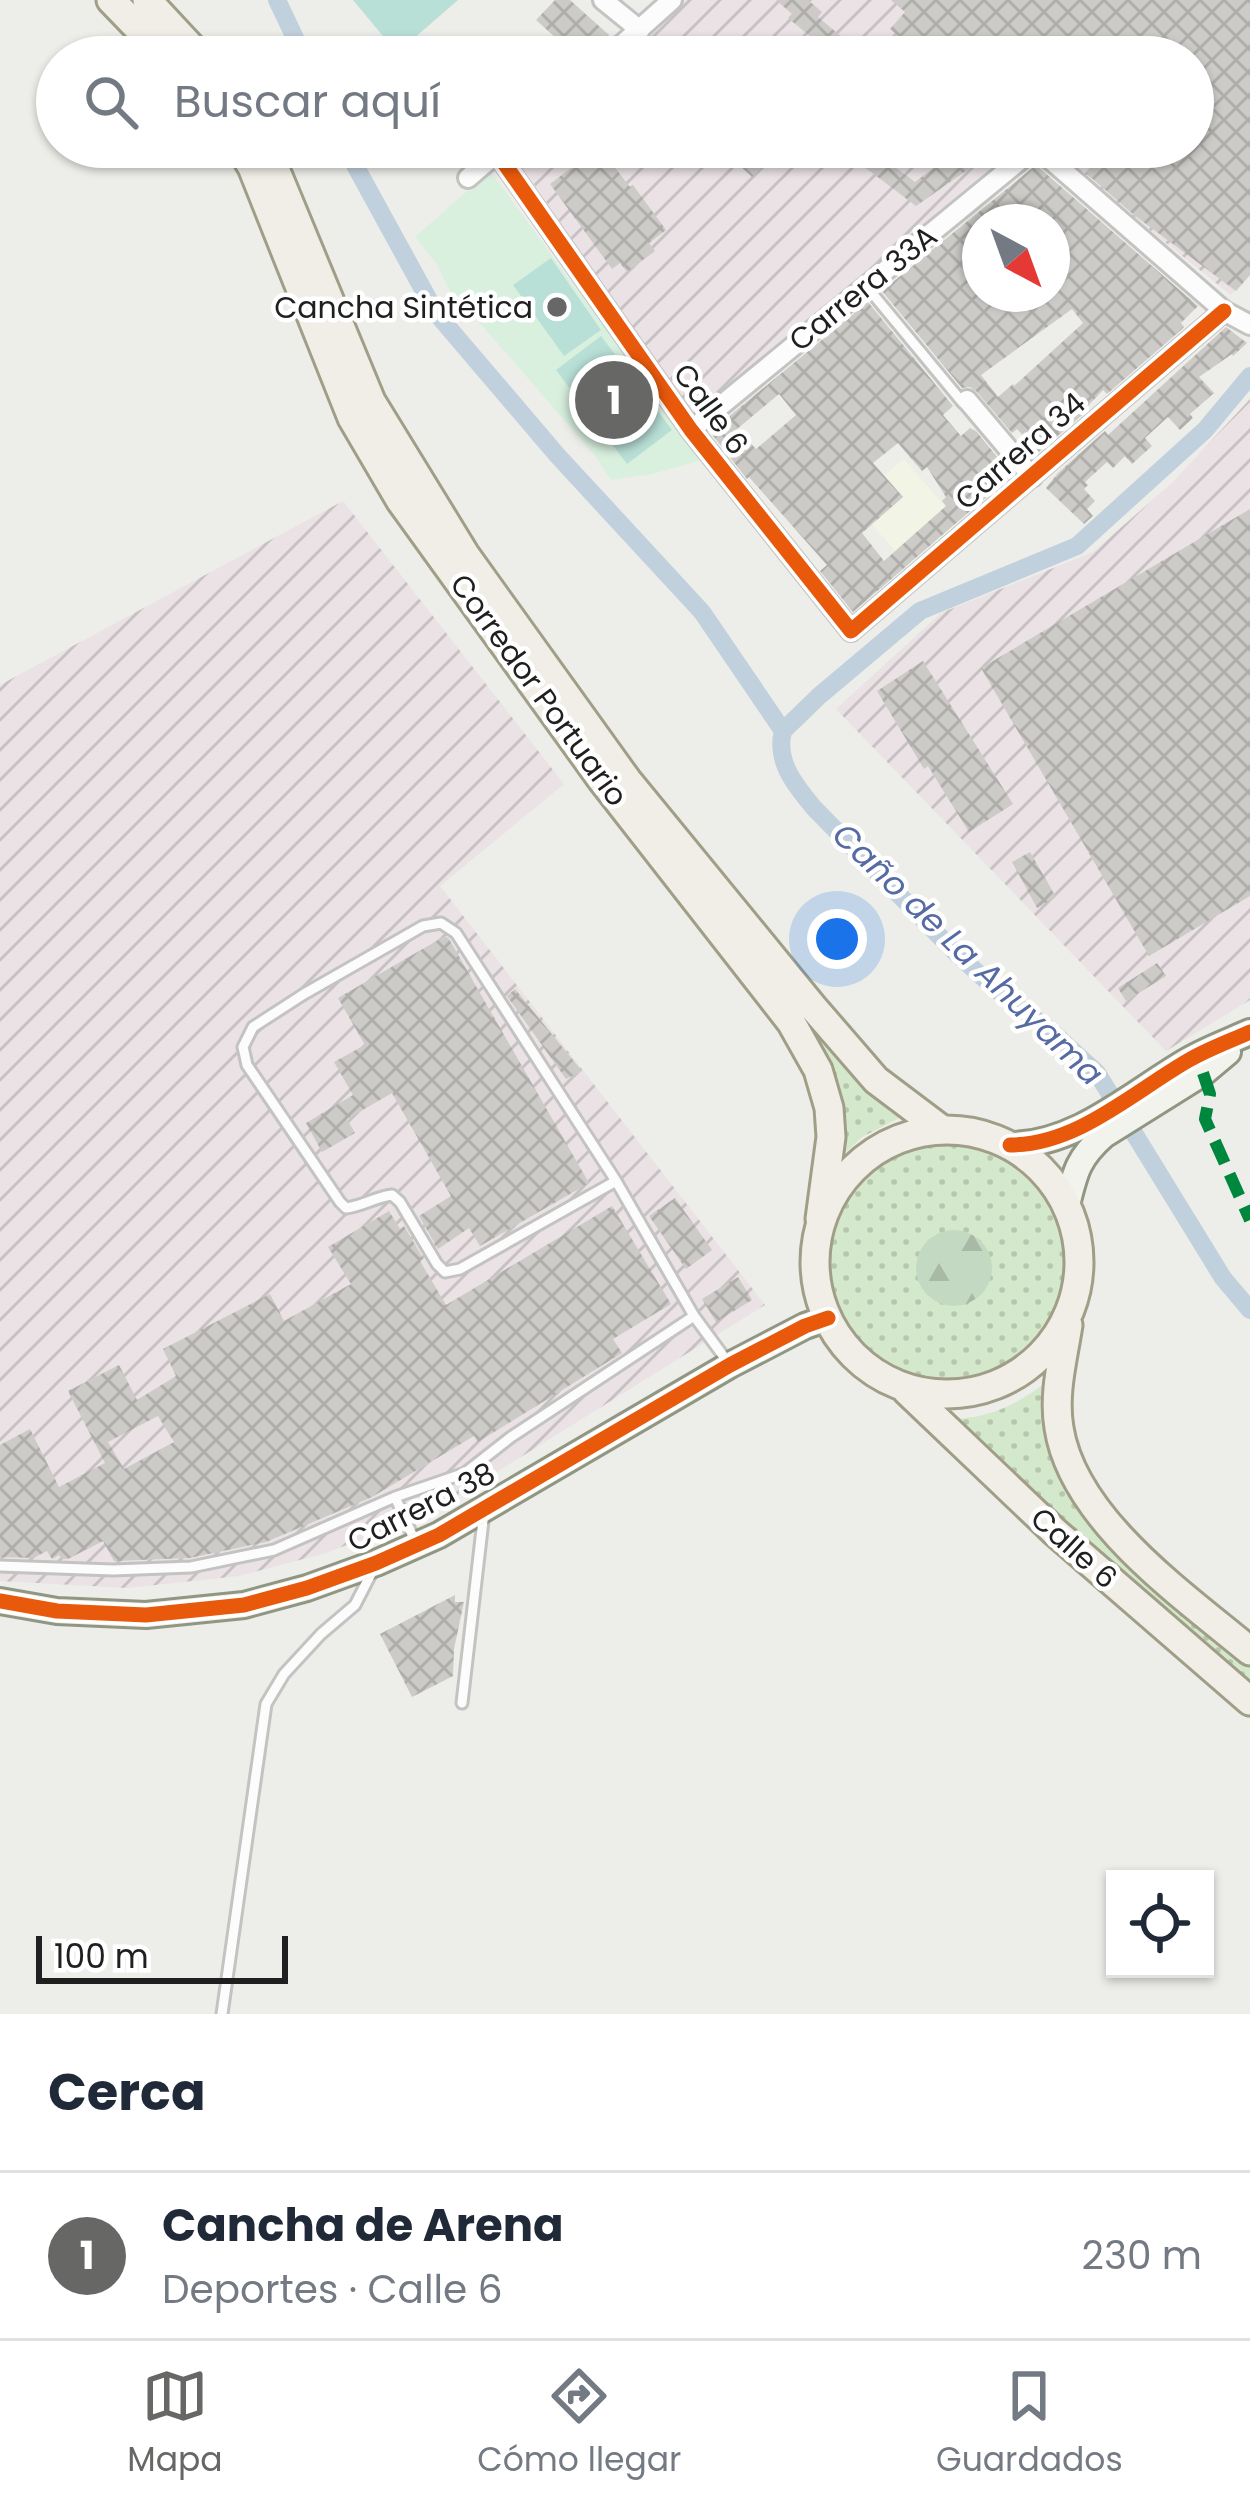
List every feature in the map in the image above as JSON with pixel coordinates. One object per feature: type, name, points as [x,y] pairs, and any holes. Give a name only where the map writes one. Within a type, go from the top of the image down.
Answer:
[{"type":"main road","points":[[111,0],[146,36]]},
{"type":"main road","points":[[147,0],[180,36]]},
{"type":"main road","name":"Corredor Portuario","points":[[252,168],[352,418],[400,500],[602,780],[791,1022],[818,1070],[832,1137],[820,1220]]},
{"type":"main road","name":"Corredor Portuario","points":[[275,168],[370,401],[466,556],[627,780],[812,1006],[876,1080],[941,1130]]},
{"type":"main road","points":[[941,1130],[965,1130],[1010,1145],[1033,1161],[1067,1205],[1078,1238],[1079,1272],[1072,1306],[1059,1333],[1018,1374],[962,1394],[904,1388],[875,1375],[832,1330],[814,1274],[820,1220],[835,1190],[855,1166],[881,1147],[910,1135],[941,1130]]},
{"type":"main road","name":"Calle 6","points":[[1072,1306],[1059,1380],[1058,1424],[1066,1457],[1084,1495],[1108,1526],[1178,1592],[1250,1651]]},
{"type":"main road","name":"Calle 6","points":[[904,1388],[1055,1532],[1250,1701]]},
{"type":"street","points":[[603,0],[640,30]]},
{"type":"street","points":[[633,36],[672,0]]},
{"type":"street","points":[[468,178],[479,168]]},
{"type":"street","name":"Calle 6","points":[[512,168],[691,430],[851,631]]},
{"type":"street","name":"Carrera 33A","points":[[691,430],[1010,168]]},
{"type":"street","points":[[1060,168],[1224,311],[1250,326]]},
{"type":"street","name":"Carrera 34","points":[[851,631],[1224,311]]},
{"type":"street","points":[[965,402],[1032,477]]},
{"type":"street","points":[[1010,1145],[1053,1140],[1098,1127],[1176,1079],[1203,1073],[1250,1033]]},
{"type":"street","points":[[1067,1205],[1080,1159],[1098,1127]]},
{"type":"street","name":"Carrera 38","points":[[0,1601],[57,1611],[146,1615],[244,1605],[307,1588],[417,1545],[730,1365],[805,1325],[828,1318]]},
{"type":"lane","points":[[866,286],[965,402]]},
{"type":"lane","points":[[616,1181],[460,1269],[446,1272],[392,1196],[346,1208],[340,1202],[247,1065],[243,1047],[253,1027],[304,994],[423,926],[441,923],[456,933],[616,1181],[694,1316],[730,1365]]},
{"type":"lane","points":[[0,1566],[191,1567],[274,1550],[395,1496],[465,1473],[511,1437],[694,1316]]},
{"type":"lane","points":[[395,1496],[417,1545]]},
{"type":"lane","points":[[462,1702],[485,1507]]},
{"type":"lane","points":[[222,2014],[266,1704],[284,1674],[355,1605],[376,1564]]},
{"type":"shaded area","points":[[353,0],[458,0],[417,36],[383,36]]},
{"type":"shaded area","points":[[686,0],[1250,0],[1250,275],[1231,295],[1072,168],[1214,168],[1214,36],[648,36]]},
{"type":"shaded area","points":[[523,168],[999,168],[694,417]]},
{"type":"shaded area","name":"Cancha Sintética","points":[[551,258],[601,330],[564,356],[513,285]]},
{"type":"shaded area","points":[[601,336],[672,430],[627,464],[556,370]]},
{"type":"shaded area","points":[[1250,399],[1250,1000],[1166,1051],[836,709],[941,613],[1093,552],[1172,483]]},
{"type":"shaded area","points":[[904,459],[963,527],[911,570],[853,502]]},
{"type":"shaded area","points":[[343,501],[564,784],[440,886],[765,1305],[450,1501],[326,1553],[239,1576],[127,1588],[0,1581],[0,685]]},
{"type":"green space","points":[[490,171],[702,460],[611,480],[527,377],[453,297],[436,263],[415,237]]},
{"type":"green space","points":[[813,1025],[907,1114],[862,1137],[840,1158],[807,1031]]},
{"type":"green space","points":[[947,1145],[992,1154],[1031,1179],[1056,1218],[1065,1263],[1056,1308],[1031,1347],[992,1372],[947,1381],[902,1372],[863,1347],[838,1308],[829,1263],[838,1218],[863,1179],[902,1154]]},
{"type":"green space","points":[[954,1230],[981,1241],[992,1268],[981,1295],[954,1306],[927,1295],[916,1268],[927,1241]]},
{"type":"green space","points":[[1049,1380],[1047,1426],[1173,1598],[1250,1664],[1250,1692],[945,1419],[1001,1409]]},
{"type":"building","points":[[555,0],[570,0],[609,35],[554,36],[536,20]]},
{"type":"building","points":[[776,0],[808,0],[822,12],[818,17],[841,36],[810,36],[788,18],[792,14]]},
{"type":"building","points":[[891,0],[1250,0],[1250,275],[1236,291],[1086,173],[1090,168],[1214,168],[1214,36],[898,36],[890,29],[905,12]]},
{"type":"building","points":[[571,168],[615,168],[666,230],[649,243],[655,251],[627,272],[620,263],[612,269],[550,184]]},
{"type":"building","points":[[866,168],[896,168],[915,182],[933,168],[970,168],[916,206]]},
{"type":"building","points":[[1032,168],[1039,168],[1198,306],[1181,323],[1181,330],[1107,394],[1103,390],[1088,410],[1039,452],[1017,429],[1012,433],[970,387],[962,388],[882,291],[962,226],[962,312],[1068,312],[981,375],[998,397],[1014,386],[1083,323],[1070,310],[1070,204],[988,204]]},
{"type":"building","points":[[868,302],[953,406],[943,415],[961,436],[970,428],[976,431],[1012,475],[853,612],[820,571],[827,565],[710,432]],"holes":[[[779,394],[796,415],[756,449],[737,429]],[[898,443],[922,471],[927,467],[946,497],[942,501],[946,506],[884,561],[862,533],[903,497],[873,463]]]},
{"type":"building","points":[[1226,327],[1247,343],[1199,377],[1214,393],[1180,430],[1168,417],[1145,438],[1152,446],[1132,464],[1125,456],[1113,468],[1107,462],[1085,482],[1084,489],[1095,501],[1087,509],[1093,516],[1084,524],[1046,488]]},
{"type":"building","points":[[1250,509],[1250,896],[1149,956],[981,668]]},
{"type":"building","points":[[923,661],[1013,804],[969,832],[877,691]]},
{"type":"building","points":[[1030,852],[1056,897],[1037,908],[1012,862]]},
{"type":"building","points":[[445,936],[589,1183],[480,1246],[469,1228],[438,1249],[419,1216],[451,1196],[392,1093],[347,1119],[355,1133],[322,1152],[306,1123],[353,1095],[334,1062],[365,1045],[338,998]]},
{"type":"building","points":[[1157,963],[1166,976],[1126,1001],[1118,988]]},
{"type":"building","points":[[515,989],[582,1071],[566,1079],[507,996]]},
{"type":"building","points":[[675,1198],[712,1250],[686,1269],[649,1216]]},
{"type":"building","points":[[612,1206],[671,1304],[613,1339],[622,1353],[478,1442],[474,1436],[372,1497],[266,1542],[190,1558],[114,1561],[103,1541],[68,1559],[59,1555],[52,1559],[47,1551],[33,1558],[0,1557],[0,1445],[30,1429],[59,1487],[105,1463],[68,1391],[119,1365],[137,1400],[176,1376],[163,1349],[270,1294],[284,1321],[351,1284],[328,1247],[389,1211],[400,1229],[404,1226],[446,1305]],"holes":[[[158,1416],[174,1442],[124,1469],[108,1442]]]},
{"type":"building","points":[[738,1277],[752,1300],[716,1322],[702,1299]]},
{"type":"building","points":[[455,1595],[455,1602],[464,1602],[453,1676],[412,1697],[380,1634]]},
{"type":"waterway","name":"Caño de La Ahuyama","points":[[277,0],[294,36]]},
{"type":"waterway","name":"Caño de La Ahuyama","points":[[357,168],[436,313],[557,455],[702,612],[783,731],[784,762],[814,808],[954,951],[1097,1073],[1223,1278],[1250,1310]]},
{"type":"waterway","points":[[783,731],[920,611],[1077,546],[1205,430],[1250,376]]},
{"type":"marked path","points":[[1203,1073],[1210,1094],[1205,1119],[1250,1220]]},
{"type":"cycle path","points":[[508,168],[691,430],[851,631],[1224,311]]},
{"type":"cycle path","points":[[1010,1145],[1035,1143],[1081,1127],[1189,1060],[1250,1032]]},
{"type":"cycle path","points":[[0,1601],[57,1611],[146,1615],[244,1605],[307,1588],[439,1535],[730,1365],[828,1318]]},
{"type":"place","name":"Cancha Sintética","points":[[557,307]]},
{"type":"place","name":"Cancha de Arena","points":[[614,400]]}]
